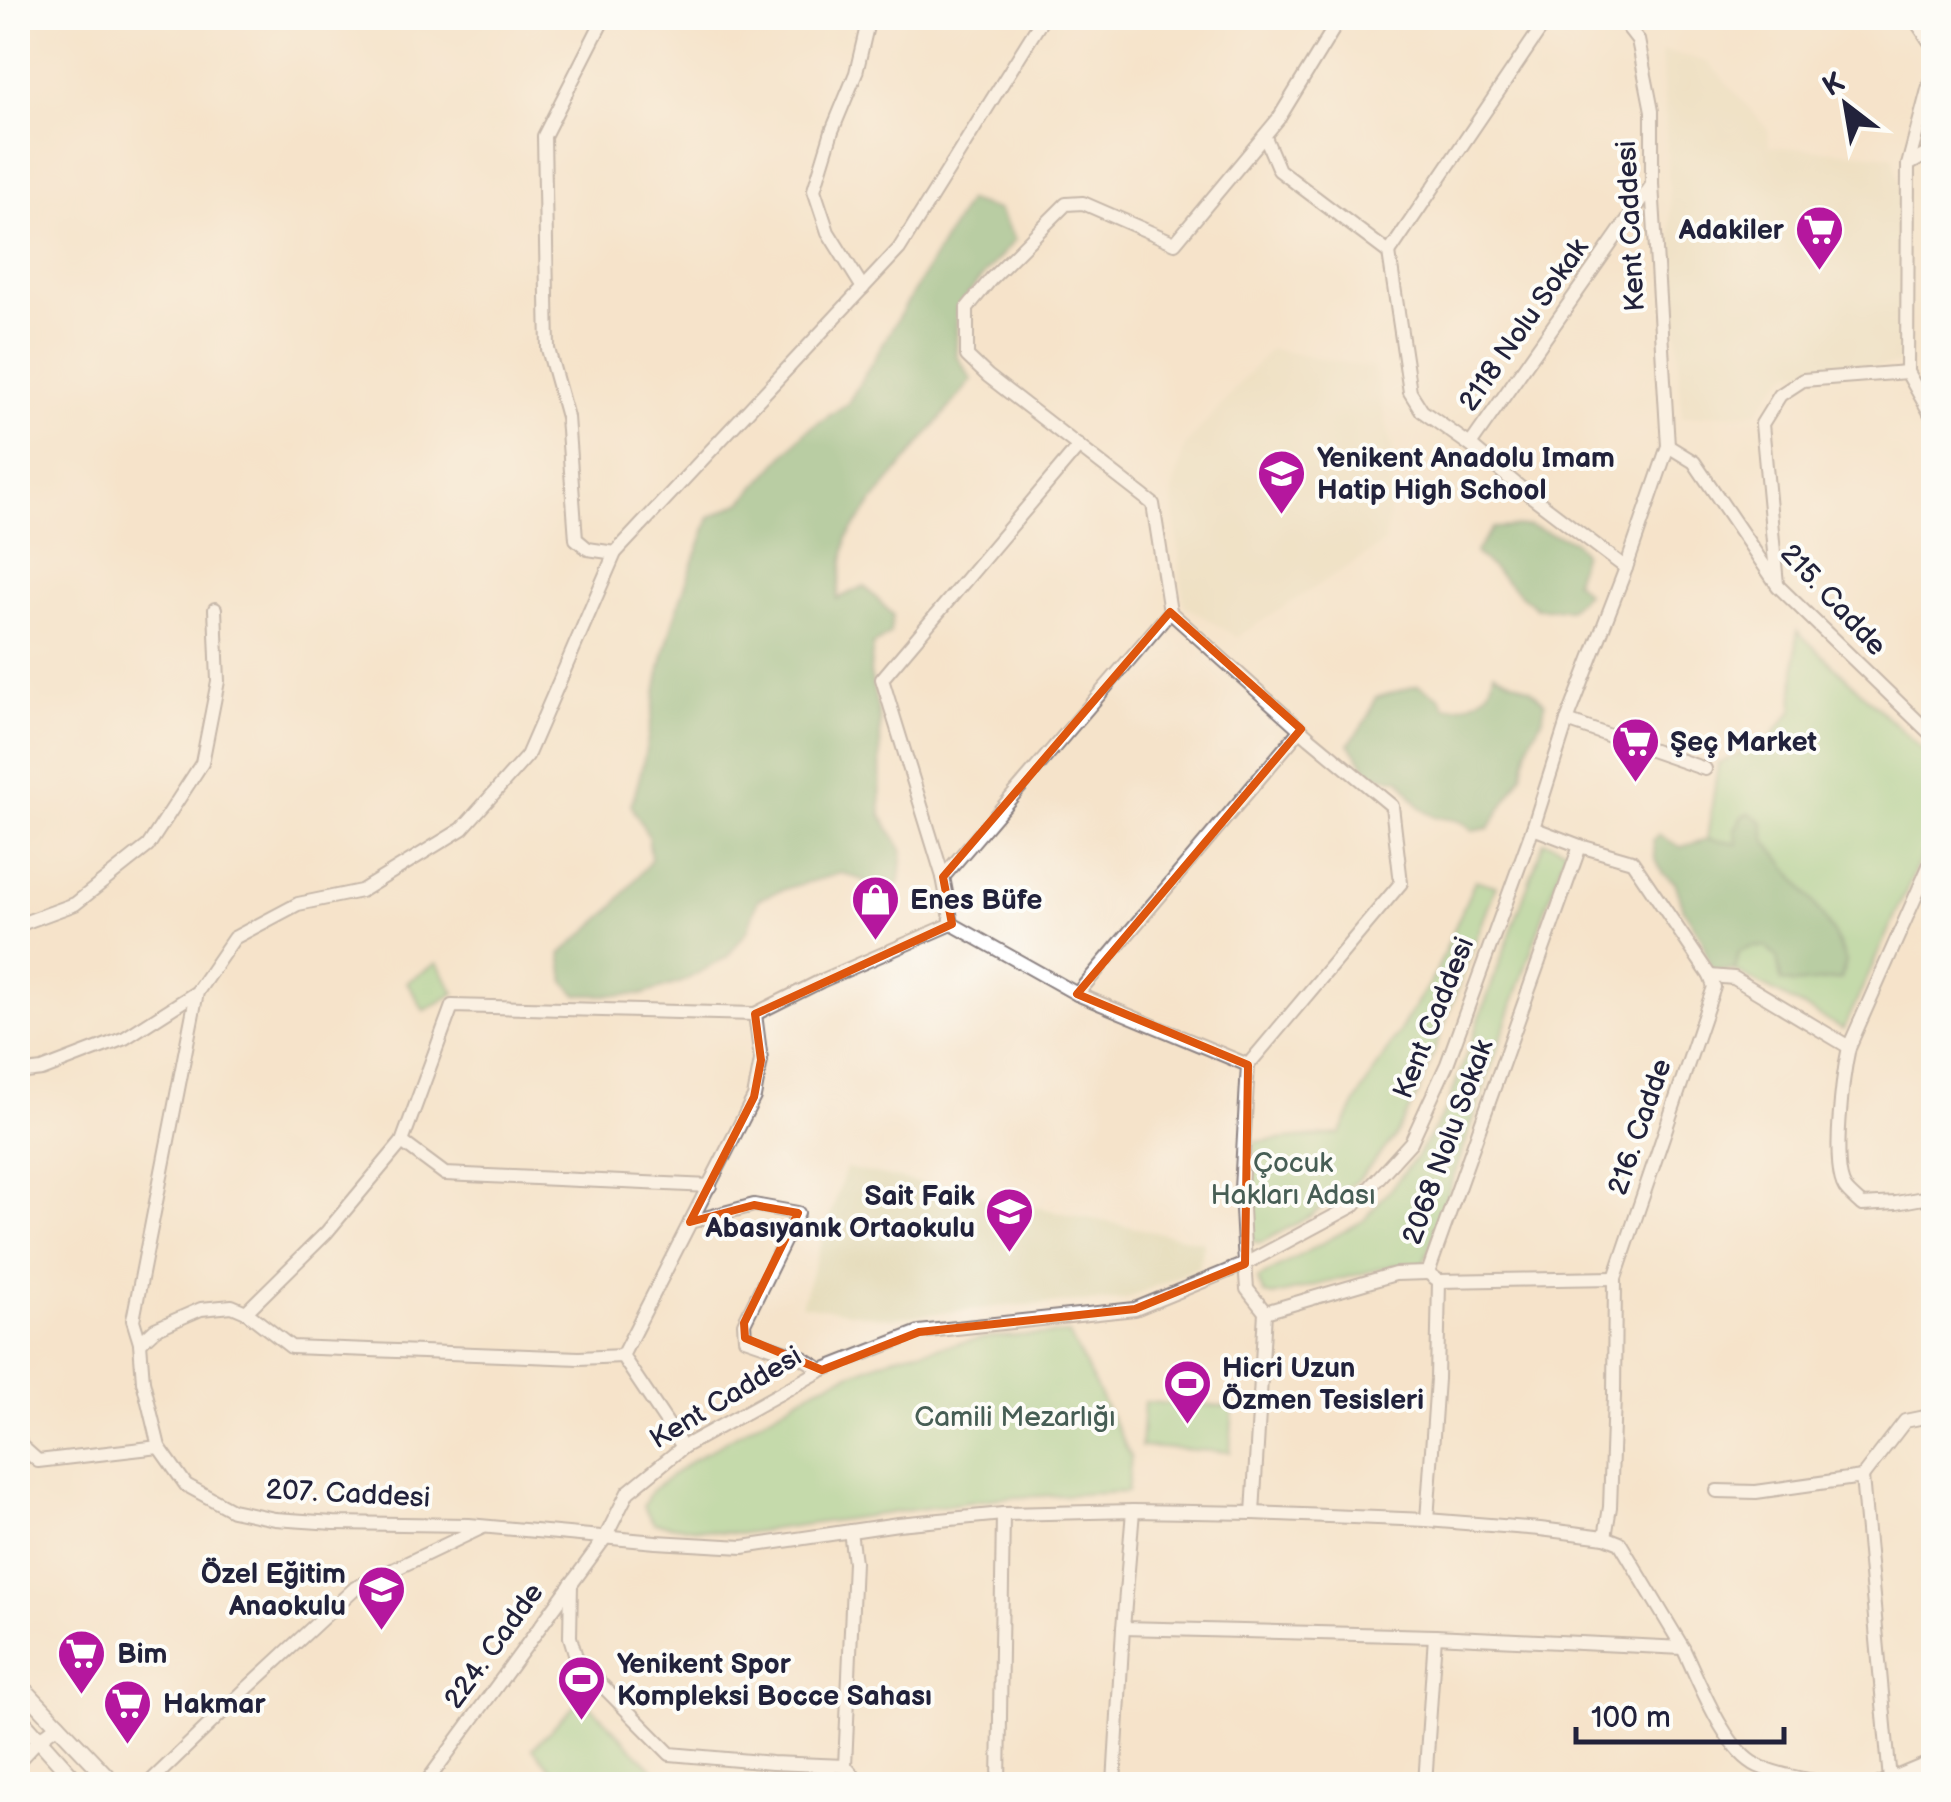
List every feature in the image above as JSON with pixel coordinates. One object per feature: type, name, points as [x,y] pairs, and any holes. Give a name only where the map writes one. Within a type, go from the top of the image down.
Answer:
[{"type":"street","points":[[604,18],[544,136],[548,349],[566,418],[576,539],[588,548],[615,553]]},
{"type":"street","points":[[863,288],[828,232],[814,190],[856,73],[870,18]]},
{"type":"street","points":[[18,1073],[42,1070],[126,1038],[197,992],[234,938],[298,904],[360,891],[462,828],[527,756],[615,553],[899,249],[1043,18]]},
{"type":"street","points":[[1253,1512],[1265,1312],[1247,1288],[1245,1264],[1241,1189],[1248,1065],[1400,883],[1392,806],[1170,612],[1153,504],[967,356],[967,308],[1066,204],[1083,203],[1175,242],[1280,118],[1340,18]]},
{"type":"street","points":[[1548,18],[1390,252],[1410,392],[1422,410],[1626,568]]},
{"type":"street","name":"Kent Caddesi","points":[[605,1538],[628,1492],[684,1448],[822,1370],[918,1332],[1135,1309],[1245,1264],[1353,1206],[1411,1142],[1447,1064],[1668,446],[1652,184],[1652,112],[1638,40],[1621,18]]},
{"type":"street","points":[[1914,18],[1934,48]]},
{"type":"street","points":[[1934,67],[1908,165],[1908,372],[1934,420]]},
{"type":"street","points":[[1265,138],[1279,170],[1390,252]]},
{"type":"street","points":[[1908,165],[1934,150]]},
{"type":"street","name":"2118 Nolu Sokak","points":[[1470,445],[1652,184]]},
{"type":"street","points":[[1778,586],[1762,424],[1780,394],[1803,380],[1908,372]]},
{"type":"street","points":[[1079,446],[882,679],[943,877],[952,924],[1077,994],[1248,1065]]},
{"type":"street","name":"215. Cadde","points":[[1668,446],[1694,462],[1778,586],[1934,737]]},
{"type":"street","points":[[18,925],[75,904],[148,846],[202,763],[218,680],[215,609]]},
{"type":"street","points":[[943,877],[1170,612]]},
{"type":"street","points":[[1567,721],[1705,769]]},
{"type":"street","points":[[1077,994],[1301,729]]},
{"type":"street","points":[[1532,828],[1632,862],[1710,976],[1734,978],[1848,1047]]},
{"type":"street","name":"2068 Nolu Sokak","points":[[1426,1520],[1437,1379],[1434,1277],[1580,846]]},
{"type":"street","points":[[1934,855],[1848,1047],[1842,1074],[1839,1156],[1844,1187],[1862,1205],[1934,1196]]},
{"type":"street","points":[[246,1312],[326,1233],[402,1142],[452,1006],[756,1014],[822,980],[952,924]]},
{"type":"street","name":"216. Cadde","points":[[1605,1537],[1610,1507],[1615,1278],[1714,988],[1710,976]]},
{"type":"street","name":"207. Caddesi","points":[[197,992],[133,1320],[160,1447],[186,1484],[232,1510],[274,1519],[485,1526],[743,1547],[850,1530],[1003,1514],[1132,1510],[1426,1520],[1605,1537]]},
{"type":"street","points":[[622,1356],[754,1097],[762,1060],[756,1014]]},
{"type":"street","points":[[402,1142],[445,1174],[710,1186]]},
{"type":"street","points":[[690,1222],[754,1206],[798,1212],[744,1324],[745,1338],[803,1358],[822,1370]]},
{"type":"street","points":[[1265,1312],[1395,1274],[1615,1278]]},
{"type":"street","points":[[140,1343],[155,1329],[201,1309],[232,1306],[246,1312],[291,1347],[579,1358],[622,1356]]},
{"type":"street","points":[[622,1356],[684,1448]]},
{"type":"street","points":[[1934,1415],[1905,1422],[1862,1477],[1885,1782],[1934,1761]]},
{"type":"street","points":[[18,1428],[20,1444],[38,1460],[160,1447]]},
{"type":"street","points":[[1717,1491],[1756,1492],[1862,1477]]},
{"type":"street","points":[[1114,1784],[1132,1510]]},
{"type":"street","points":[[999,1784],[1003,1514]]},
{"type":"street","points":[[148,1784],[355,1588],[485,1526]]},
{"type":"street","points":[[850,1530],[854,1562],[846,1766],[859,1783],[925,1784]]},
{"type":"street","points":[[1605,1537],[1620,1543],[1684,1648],[1726,1735],[1754,1764],[1834,1784]]},
{"type":"street","name":"224. Cadde","points":[[425,1784],[605,1538]]},
{"type":"street","points":[[571,1582],[570,1638],[577,1660],[670,1754],[846,1766]]},
{"type":"street","points":[[1123,1628],[1435,1636],[1684,1648]]},
{"type":"street","points":[[1425,1784],[1435,1636]]},
{"type":"street","points":[[18,1682],[114,1784]]},
{"type":"street","points":[[18,1716],[80,1784]]},
{"type":"street","points":[[18,1761],[59,1724]]},
{"type":"highlighted area","points":[[1170,612],[1301,729],[1077,994],[1248,1065],[1245,1264],[1135,1309],[919,1332],[822,1370],[745,1338],[744,1323],[798,1213],[754,1205],[690,1222],[754,1097],[761,1060],[755,1014],[952,924],[943,877]]},
{"type":"shaded area","points":[[1661,51],[1708,62],[1768,130],[1769,146],[1894,156],[1900,190],[1900,364],[1790,372],[1757,412],[1682,417]]},
{"type":"shaded area","name":"Yenikent Anadolu Imam Hatip High School","points":[[1270,349],[1373,368],[1395,459],[1385,543],[1237,637],[1184,605],[1172,491],[1185,446]]},
{"type":"shaded area","name":"Sait Faik Abasıyanık Ortaokulu","points":[[846,1168],[1204,1242],[1198,1267],[1124,1300],[1005,1306],[891,1318],[801,1305]]},
{"type":"green space","points":[[967,201],[998,210],[1015,240],[957,310],[956,354],[972,380],[847,538],[837,599],[864,586],[893,615],[890,634],[873,645],[870,672],[880,721],[881,815],[903,851],[900,882],[868,906],[865,881],[842,873],[791,887],[758,899],[748,930],[727,957],[682,982],[641,995],[577,995],[565,982],[561,954],[610,911],[651,860],[648,836],[631,805],[666,648],[710,517],[742,502],[806,431],[848,403]]},
{"type":"green space","points":[[1529,526],[1574,541],[1583,553],[1574,581],[1586,593],[1569,609],[1536,608],[1475,553],[1493,528]]},
{"type":"green space","points":[[1797,631],[1933,760],[1933,831],[1844,1029],[1735,971],[1739,952],[1751,947],[1766,947],[1777,958],[1822,980],[1841,979],[1845,963],[1824,919],[1765,840],[1739,844],[1707,839],[1718,764],[1767,742],[1793,710]]},
{"type":"green space","points":[[1494,672],[1531,689],[1545,703],[1522,775],[1489,828],[1473,831],[1462,822],[1427,813],[1400,779],[1372,775],[1349,744],[1369,716],[1375,698],[1418,685],[1440,697],[1445,707],[1463,705],[1484,694]]},
{"type":"green space","points":[[1750,813],[1763,822],[1766,840],[1833,933],[1846,961],[1841,979],[1795,984],[1781,981],[1777,958],[1766,947],[1739,952],[1735,971],[1711,970],[1701,937],[1684,910],[1675,882],[1663,874],[1655,857],[1653,840],[1659,835],[1681,847],[1707,839],[1738,844],[1735,830],[1742,816]]},
{"type":"green space","points":[[1544,841],[1566,849],[1424,1263],[1409,1268],[1395,1265],[1273,1296],[1264,1294],[1257,1279],[1364,1220],[1416,1158],[1447,1108]]},
{"type":"green space","name":"Çocuk Hakları Adası","points":[[1475,880],[1496,886],[1418,1094],[1394,1138],[1359,1179],[1312,1215],[1262,1242],[1254,1242],[1250,1235],[1254,1142],[1340,1134],[1435,974]]},
{"type":"green space","points":[[437,963],[455,993],[424,1011],[407,982]]},
{"type":"green space","name":"Camili Mezarlığı","points":[[1069,1334],[1131,1457],[1127,1492],[999,1498],[737,1534],[654,1523],[643,1507],[651,1491],[690,1462],[819,1386],[898,1355],[990,1337]]},
{"type":"green space","name":"Hicri Uzun Özmen Tesisleri","points":[[1144,1402],[1233,1407],[1230,1452],[1141,1447]]},
{"type":"green space","name":"Yenikent Spor Kompleksi Bocce Sahası","points":[[582,1698],[667,1784],[564,1784],[533,1748]]},
{"type":"place","name":"Adakiler","points":[[1819,272]]},
{"type":"place","name":"Yenikent Anadolu Imam Hatip High School","points":[[1282,516]]},
{"type":"place","name":"Şeç Market","points":[[1635,784]]},
{"type":"place","name":"Enes Büfe","points":[[875,942]]},
{"type":"place","name":"Sait Faik Abasıyanık Ortaokulu","points":[[1010,1254]]},
{"type":"place","name":"Hicri Uzun Özmen Tesisleri","points":[[1187,1426]]},
{"type":"place","name":"Özel Eğitim Anaokulu","points":[[381,1632]]},
{"type":"place","name":"Bim","points":[[82,1696]]},
{"type":"place","name":"Yenikent Spor Kompleksi Bocce Sahası","points":[[582,1722]]},
{"type":"place","name":"Hakmar","points":[[128,1746]]}]
